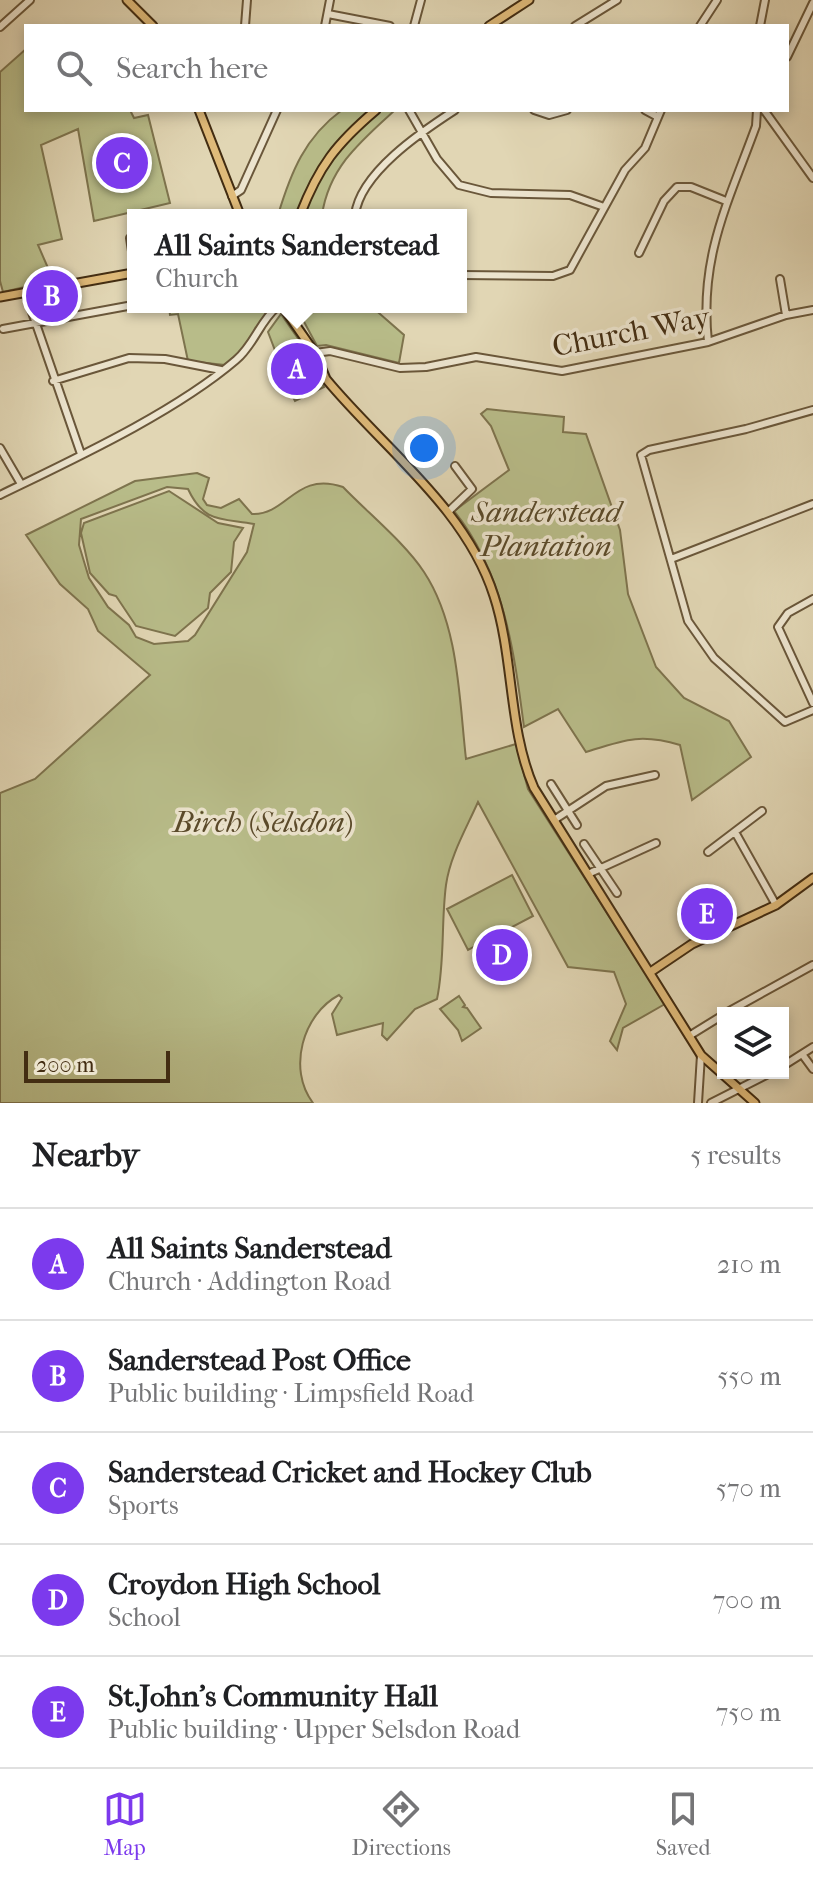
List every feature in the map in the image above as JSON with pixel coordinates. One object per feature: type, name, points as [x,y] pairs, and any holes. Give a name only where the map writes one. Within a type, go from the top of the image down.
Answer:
[{"type":"main road","points":[[127,0],[151,24]]},
{"type":"main road","points":[[492,24],[529,0]]},
{"type":"main road","points":[[200,112],[237,209]]},
{"type":"main road","points":[[303,209],[322,164],[340,141],[374,112]]},
{"type":"main road","points":[[0,296],[127,274]]},
{"type":"main road","points":[[285,313],[315,353],[326,379],[448,512],[470,541],[494,593],[508,654],[525,761],[534,788],[652,971],[701,1055],[755,1103]]},
{"type":"main road","points":[[652,971],[692,944],[776,905],[813,878]]},
{"type":"street","points":[[0,27],[30,0]]},
{"type":"street","points":[[245,24],[247,0]]},
{"type":"street","points":[[326,24],[330,0]]},
{"type":"street","points":[[415,24],[421,0]]},
{"type":"street","points":[[578,24],[617,0]]},
{"type":"street","points":[[701,24],[717,0]]},
{"type":"street","points":[[760,24],[765,0]]},
{"type":"street","points":[[789,53],[813,3]]},
{"type":"street","points":[[328,14],[367,24]]},
{"type":"street","points":[[232,196],[241,190],[276,112]]},
{"type":"street","points":[[410,112],[447,174],[471,190],[570,195],[604,207]]},
{"type":"street","points":[[356,209],[359,195],[370,182],[422,132],[452,112]]},
{"type":"street","points":[[540,112],[549,115],[560,112]]},
{"type":"street","points":[[708,342],[707,271],[714,234],[756,126],[757,112]]},
{"type":"street","points":[[765,112],[813,178]]},
{"type":"street","points":[[467,275],[562,274],[577,262],[625,170],[645,148],[660,113]]},
{"type":"street","points":[[806,168],[813,163]]},
{"type":"street","points":[[639,253],[664,201],[677,187],[691,187],[726,201]]},
{"type":"street","points":[[780,279],[786,315]]},
{"type":"street","points":[[25,292],[53,381],[81,454]]},
{"type":"street","points":[[3,329],[127,306]]},
{"type":"street","name":"Church Way","points":[[315,353],[325,350],[400,368],[426,367],[476,357],[562,371],[708,342],[786,315],[813,310]]},
{"type":"street","points":[[0,495],[125,432],[203,383],[251,346],[276,313]]},
{"type":"street","points":[[53,381],[129,358],[165,359],[201,369],[222,370]]},
{"type":"street","points":[[201,369],[203,383]]},
{"type":"street","points":[[813,410],[746,429],[643,451],[641,459],[688,621],[714,658],[785,722],[813,710]]},
{"type":"street","points":[[0,448],[21,484]]},
{"type":"street","points":[[448,512],[472,489],[455,466]]},
{"type":"street","points":[[671,559],[813,504]]},
{"type":"street","points":[[813,599],[788,613],[778,627],[813,703]]},
{"type":"street","points":[[554,820],[606,786],[655,775]]},
{"type":"street","points":[[551,784],[577,825]]},
{"type":"street","points":[[708,852],[762,811]]},
{"type":"street","points":[[735,832],[776,905]]},
{"type":"street","points":[[588,874],[656,843]]},
{"type":"street","points":[[584,844],[617,893]]},
{"type":"street","points":[[738,1007],[813,965]]},
{"type":"street","points":[[689,1036],[717,1019]]},
{"type":"street","points":[[789,1062],[813,1047]]},
{"type":"street","points":[[802,1054],[813,1069]]},
{"type":"street","points":[[698,1103],[701,1055]]},
{"type":"street","points":[[711,1103],[758,1079]]},
{"type":"green space","points":[[24,51],[24,112],[131,112],[134,118],[148,115],[170,203],[145,209],[127,209],[127,213],[94,221],[78,129],[41,145],[62,239],[38,245],[48,268],[39,271],[42,283],[3,292],[0,281],[0,72]]},
{"type":"green space","points":[[339,112],[393,112],[348,156],[332,183],[323,209],[280,209],[301,156],[329,120]]},
{"type":"green space","points":[[170,313],[266,313],[247,345],[225,365],[188,361],[178,314]]},
{"type":"green space","points":[[310,313],[379,313],[404,335],[399,363],[326,345],[317,346],[302,318]]},
{"type":"green space","points":[[281,314],[308,353],[324,387],[295,401],[277,365],[279,361],[268,332]]},
{"type":"green space","name":"Sanderstead Plantation","points":[[487,409],[564,417],[563,432],[586,434],[620,530],[628,594],[656,667],[684,698],[729,721],[751,757],[692,800],[680,745],[643,739],[586,752],[558,709],[524,727],[504,614],[485,560],[454,511],[509,470],[491,426],[481,414]]},
{"type":"green space","name":"Birch (Selsdon)","points":[[197,473],[209,478],[203,499],[207,505],[221,508],[239,499],[252,514],[275,508],[314,485],[343,487],[407,550],[436,593],[451,638],[466,759],[516,744],[528,789],[665,1004],[623,1028],[617,1050],[610,1041],[626,1004],[614,972],[568,967],[478,802],[448,874],[437,999],[415,1009],[387,1040],[382,1035],[383,1023],[337,1035],[332,1014],[342,998],[339,995],[326,1004],[308,1029],[300,1059],[305,1089],[313,1103],[0,1103],[0,793],[35,779],[150,675],[98,631],[88,609],[60,584],[26,535],[135,481]],"holes":[[[167,487],[188,489],[200,508],[214,517],[254,524],[247,552],[195,635],[188,641],[154,644],[136,637],[129,625],[108,607],[89,578],[79,545],[81,519]]]},
{"type":"green space","points":[[169,491],[218,523],[243,528],[234,542],[231,572],[210,593],[208,608],[175,636],[136,626],[116,596],[109,594],[90,573],[81,533],[84,523]]},
{"type":"green space","points":[[512,875],[533,916],[468,950],[447,909]]},
{"type":"green space","points":[[459,996],[465,1005],[463,1007],[481,1028],[462,1041],[458,1030],[440,1009]]},
{"type":"place","name":"Sanderstead Cricket and Hockey Club","points":[[122,163]]},
{"type":"place","name":"Sanderstead Post Office","points":[[52,296]]},
{"type":"place","name":"All Saints Sanderstead","points":[[297,369]]},
{"type":"place","name":"St.John's Community Hall","points":[[707,914]]},
{"type":"place","name":"Croydon High School","points":[[502,955]]}]
